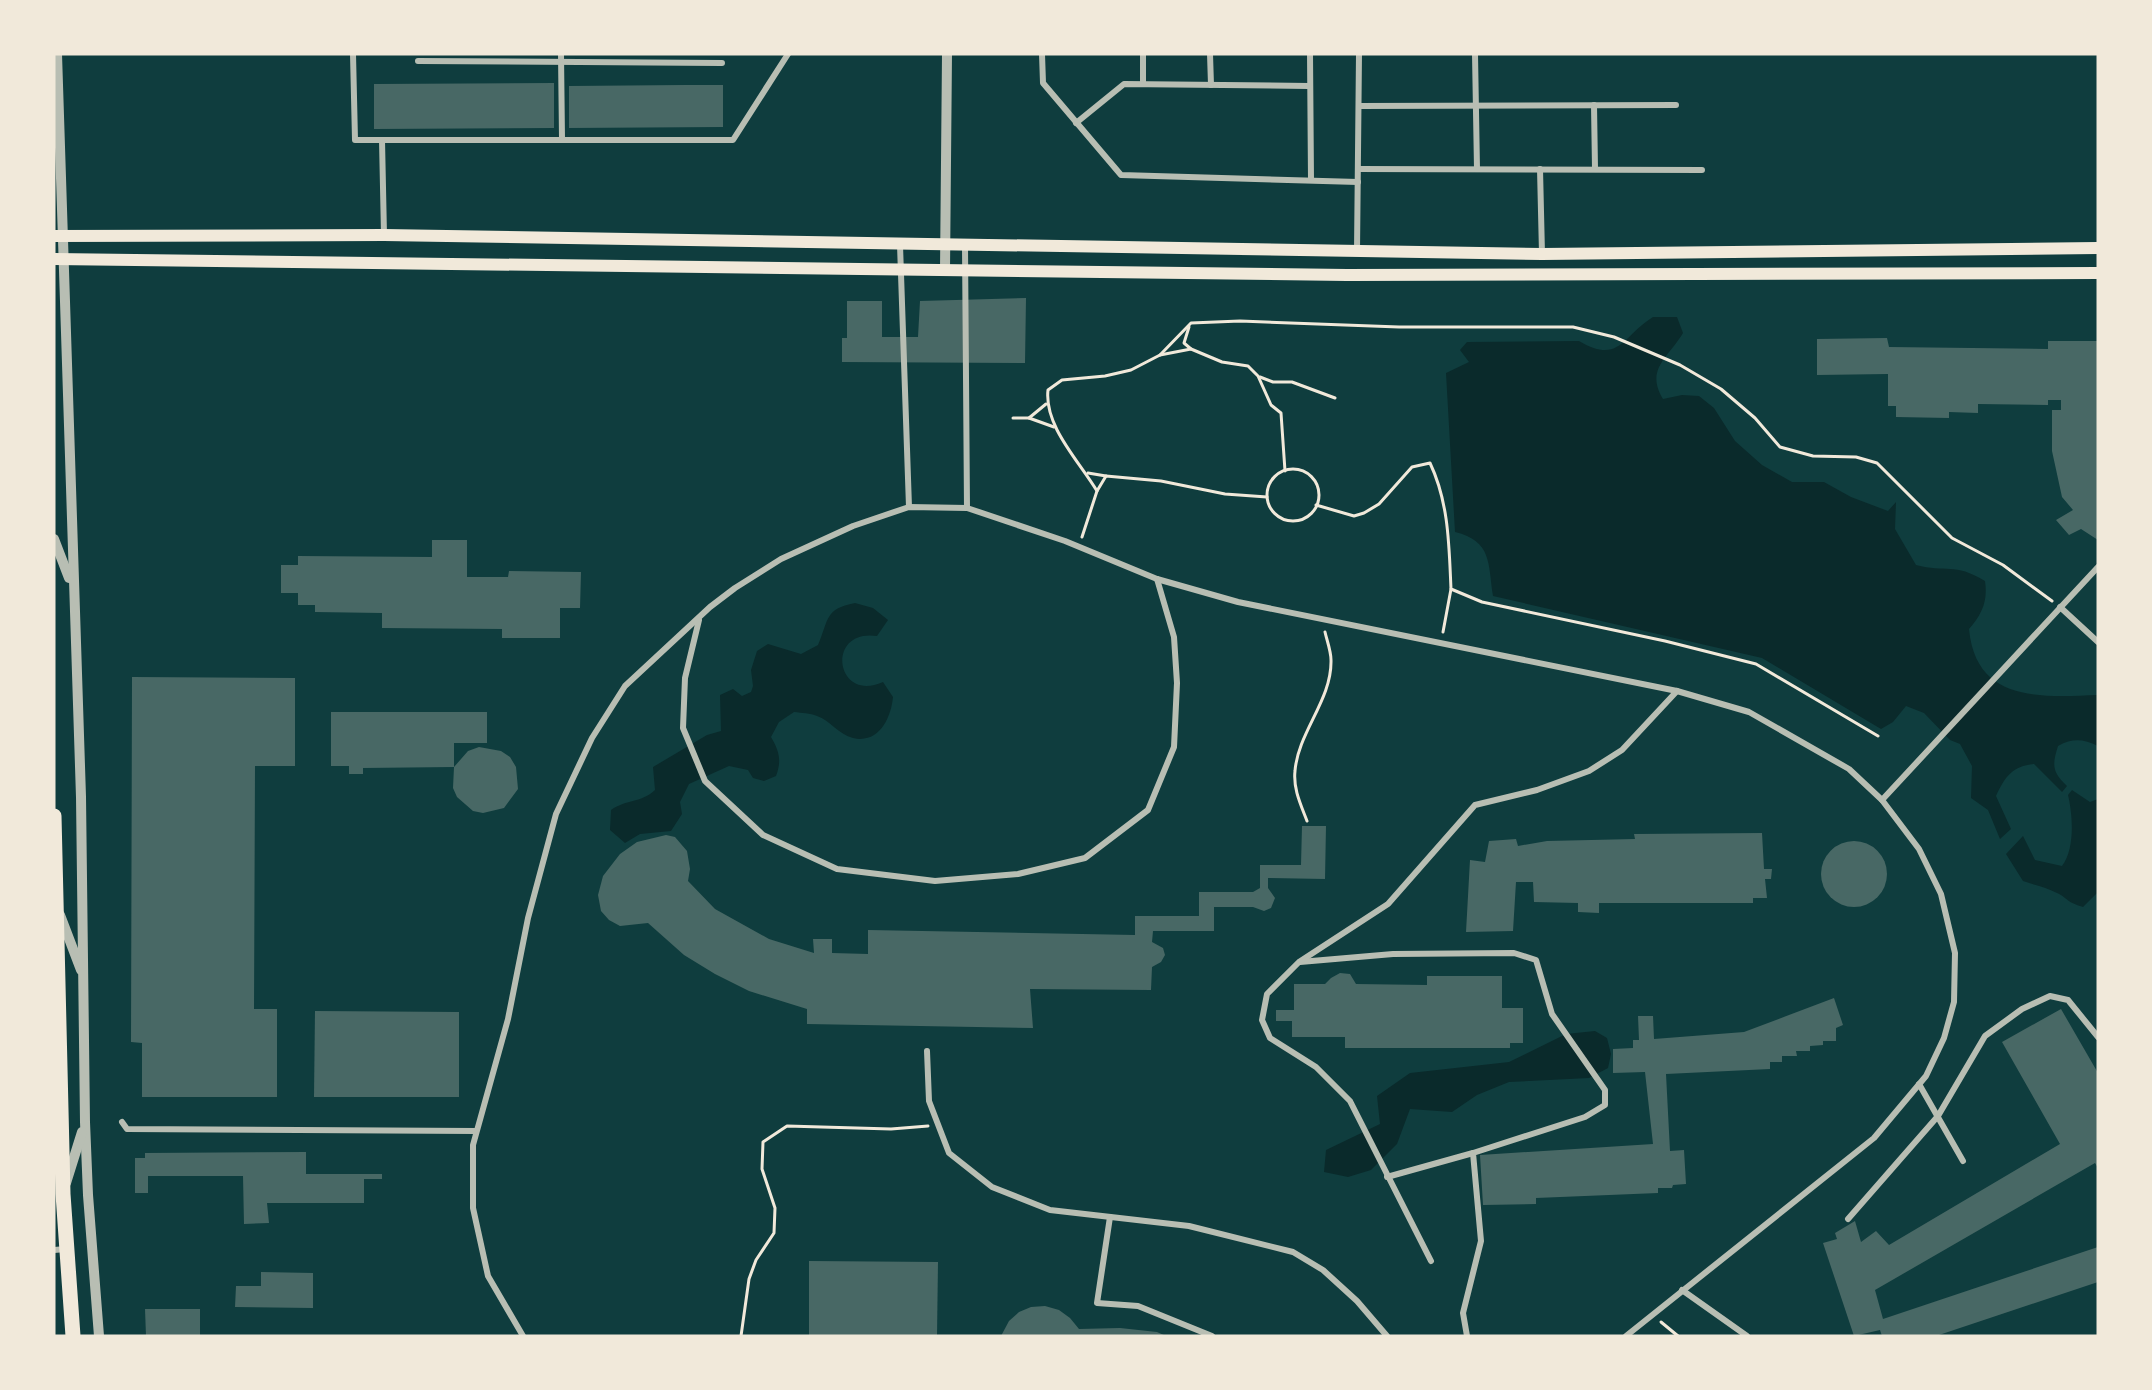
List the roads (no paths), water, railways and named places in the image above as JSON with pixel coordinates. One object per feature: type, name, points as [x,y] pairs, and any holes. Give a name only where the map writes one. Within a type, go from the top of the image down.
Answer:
[{"type":"main road","points":[[59,236],[384,235],[1358,253],[1542,254],[2098,248]]},
{"type":"main road","points":[[59,259],[1347,275],[2098,273]]},
{"type":"main road","points":[[54,816],[63,1194],[60,1250],[73,1336]]},
{"type":"street","points":[[57,54],[59,259],[81,796],[85,1122],[99,1336]]},
{"type":"street","points":[[353,54],[355,140],[733,140],[788,54]]},
{"type":"street","points":[[561,54],[562,139]]},
{"type":"street","points":[[945,270],[947,54]]},
{"type":"street","points":[[1042,54],[1043,83],[1121,176],[1358,182]]},
{"type":"street","points":[[1143,54],[1143,84]]},
{"type":"street","points":[[1210,54],[1211,85]]},
{"type":"street","points":[[1310,54],[1311,180]]},
{"type":"street","points":[[1358,253],[1359,54]]},
{"type":"street","points":[[1475,54],[1477,169]]},
{"type":"street","points":[[418,62],[722,63]]},
{"type":"street","points":[[1077,123],[1124,84],[1309,86]]},
{"type":"street","points":[[1594,105],[1595,169]]},
{"type":"street","points":[[1359,106],[1676,105]]},
{"type":"street","points":[[382,140],[384,235]]},
{"type":"street","points":[[1358,169],[1702,170]]},
{"type":"street","points":[[1540,169],[1542,254]]},
{"type":"street","points":[[900,245],[909,507]]},
{"type":"street","points":[[965,246],[967,508]]},
{"type":"street","points":[[523,1336],[488,1276],[473,1208],[473,1145],[508,1019],[528,918],[556,814],[592,738],[625,686],[699,619],[735,588],[781,559],[853,526],[909,507],[967,508],[1079,547],[1157,579],[1238,602],[1677,691],[1749,712],[1849,769],[1882,800],[1919,849],[1941,894],[1955,953],[1954,1002],[1944,1038],[1926,1076],[1874,1138],[1626,1336]]},
{"type":"street","points":[[54,539],[73,587]]},
{"type":"street","points":[[1882,800],[2098,567]]},
{"type":"street","points":[[699,619],[685,678],[683,728],[705,781],[763,835],[837,869],[935,881],[1018,874],[1084,858],[1148,810],[1174,747],[1178,683],[1174,637],[1157,579]]},
{"type":"street","points":[[2060,607],[2098,642]]},
{"type":"street","points":[[1431,1261],[1350,1101],[1316,1067],[1270,1038],[1262,1020],[1267,994],[1299,962],[1388,904],[1474,804],[1537,790],[1589,771],[1622,750],[1677,691]]},
{"type":"street","points":[[57,908],[84,979]]},
{"type":"street","points":[[1299,962],[1393,954],[1514,953],[1536,960],[1552,1014],[1605,1090],[1605,1105],[1585,1117],[1473,1153],[1387,1177]]},
{"type":"street","points":[[1848,1219],[1938,1116],[1985,1036],[2022,1009],[2050,996],[2068,1000],[2098,1037]]},
{"type":"street","points":[[927,1051],[929,1101],[949,1153],[992,1187],[1050,1210],[1189,1226],[1293,1252],[1323,1270],[1357,1302],[1387,1336]]},
{"type":"street","points":[[1919,1084],[1963,1161]]},
{"type":"street","points":[[63,1194],[85,1122]]},
{"type":"street","points":[[122,1122],[127,1129],[476,1131]]},
{"type":"street","points":[[1467,1336],[1463,1313],[1481,1241],[1473,1153]]},
{"type":"street","points":[[1110,1217],[1097,1303],[1137,1306],[1212,1336]]},
{"type":"street","points":[[1682,1290],[1747,1336]]},
{"type":"water","points":[[1653,317],[1677,317],[1683,333],[1657,372],[1658,389],[1663,399],[1682,395],[1699,396],[1714,408],[1735,441],[1762,465],[1792,482],[1824,482],[1851,497],[1888,511],[1896,502],[1895,529],[1916,565],[1957,570],[1985,581],[1986,595],[1983,607],[1969,629],[1974,653],[1984,671],[1998,683],[2034,695],[2098,695],[2098,746],[2078,740],[2058,746],[2055,768],[2058,777],[2067,786],[2062,792],[2034,764],[2015,770],[2006,778],[1996,796],[2011,829],[2000,839],[1988,810],[1971,798],[1972,766],[1960,744],[1950,740],[1924,713],[1906,706],[1893,722],[1881,729],[1762,658],[1493,596],[1489,564],[1482,548],[1476,541],[1455,532],[1446,373],[1469,362],[1460,350],[1467,342],[1579,341],[1593,348],[1612,349]]},
{"type":"water","points":[[855,603],[873,608],[888,620],[877,636],[860,637],[849,643],[843,653],[842,664],[846,675],[854,683],[867,686],[883,682],[893,697],[890,713],[877,733],[862,739],[853,738],[843,734],[822,718],[812,714],[794,712],[779,722],[771,737],[779,756],[776,776],[764,781],[753,778],[748,770],[729,766],[689,784],[680,802],[682,814],[671,831],[640,834],[625,843],[610,830],[611,810],[644,797],[655,790],[653,767],[707,735],[721,731],[720,695],[733,689],[742,696],[751,692],[753,686],[751,670],[757,651],[768,644],[801,654],[818,645],[826,622],[833,612]]},
{"type":"water","points":[[2072,790],[2090,802],[2098,799],[2098,892],[2083,907],[2073,904],[2053,891],[2023,881],[2006,854],[2023,836],[2035,860],[2062,866],[2071,842],[2072,822],[2068,795]]},
{"type":"water","points":[[1595,1031],[1607,1038],[1611,1054],[1608,1068],[1589,1078],[1509,1082],[1477,1095],[1452,1112],[1410,1109],[1397,1144],[1371,1170],[1348,1177],[1324,1172],[1326,1150],[1380,1124],[1377,1096],[1410,1073],[1509,1062],[1566,1034]]}]
